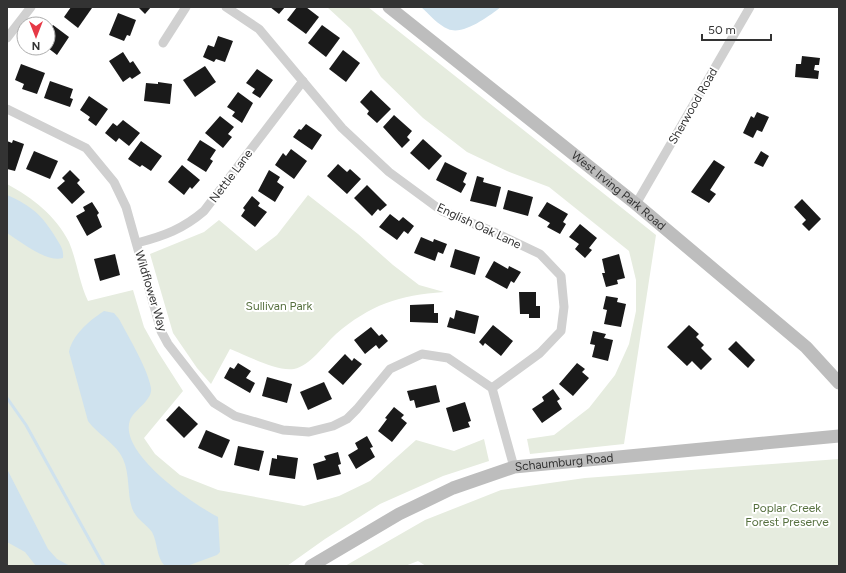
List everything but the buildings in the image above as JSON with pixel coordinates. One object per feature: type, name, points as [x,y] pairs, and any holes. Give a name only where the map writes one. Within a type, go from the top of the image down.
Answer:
[{"type":"main road","name":"West Irving Park Road","points":[[389,7],[636,204],[806,347],[839,383]]},
{"type":"main road","name":"Schaumburg Road","points":[[311,566],[399,514],[453,488],[514,467],[837,435]]},
{"type":"street","points":[[7,38],[32,7]]},
{"type":"street","points":[[163,43],[186,7]]},
{"type":"street","name":"English Oak Lane","points":[[226,7],[259,29],[342,128],[389,172],[442,212],[494,232],[540,254],[561,276],[564,307],[561,331],[540,353],[492,388]]},
{"type":"street","name":"Sherwood Road","points":[[636,204],[750,7]]},
{"type":"street","name":"Nettle Lane","points":[[137,243],[165,235],[189,224],[204,212],[303,81]]},
{"type":"street","name":"Wildflower Way","points":[[7,109],[86,148],[114,182],[126,207],[162,331],[168,344],[214,403],[235,416],[297,432],[321,430],[347,418],[357,409],[390,369],[422,354],[448,358],[492,388]]},
{"type":"street","points":[[492,388],[514,467]]},
{"type":"green space","points":[[327,7],[368,7],[656,235],[624,444],[530,454],[527,439],[554,435],[589,408],[615,375],[629,344],[636,311],[636,280],[629,251],[549,187],[507,171],[467,152],[423,118],[381,77],[351,29]]},
{"type":"green space","points":[[7,184],[34,201],[50,215],[63,232],[72,249],[82,286],[88,301],[133,290],[144,327],[183,391],[144,438],[155,454],[180,475],[218,490],[304,506],[339,496],[370,481],[416,440],[454,451],[484,439],[489,461],[443,476],[380,504],[325,539],[287,566],[8,566]]},
{"type":"green space","name":"Sullivan Park","points":[[308,195],[419,285],[444,292],[428,293],[399,299],[373,309],[336,334],[306,364],[294,369],[270,366],[230,349],[211,384],[197,368],[173,333],[150,254],[204,232],[219,220],[256,251],[277,235]]},
{"type":"green space","name":"Poplar Creek Forest Preserve","points":[[839,459],[839,566],[426,566],[418,561],[405,566],[345,566],[425,520],[501,490],[585,478]]},
{"type":"water","points":[[421,7],[501,7],[476,24],[461,30],[454,30],[448,29],[441,25]]},
{"type":"water","points":[[7,195],[30,207],[41,217],[60,245],[63,252],[63,258],[57,259],[42,255],[7,233]]},
{"type":"water","points":[[104,311],[114,313],[119,319],[142,362],[151,388],[149,397],[130,420],[129,433],[135,447],[146,462],[160,476],[192,501],[218,517],[220,552],[217,555],[187,566],[165,566],[160,558],[152,532],[133,512],[129,496],[127,471],[120,453],[88,421],[69,352],[74,340],[82,328]]},
{"type":"water","points":[[7,469],[48,549],[57,559],[70,566],[36,566],[25,552],[7,542]]},
{"type":"waterway","points":[[7,398],[26,425],[104,566]]}]
